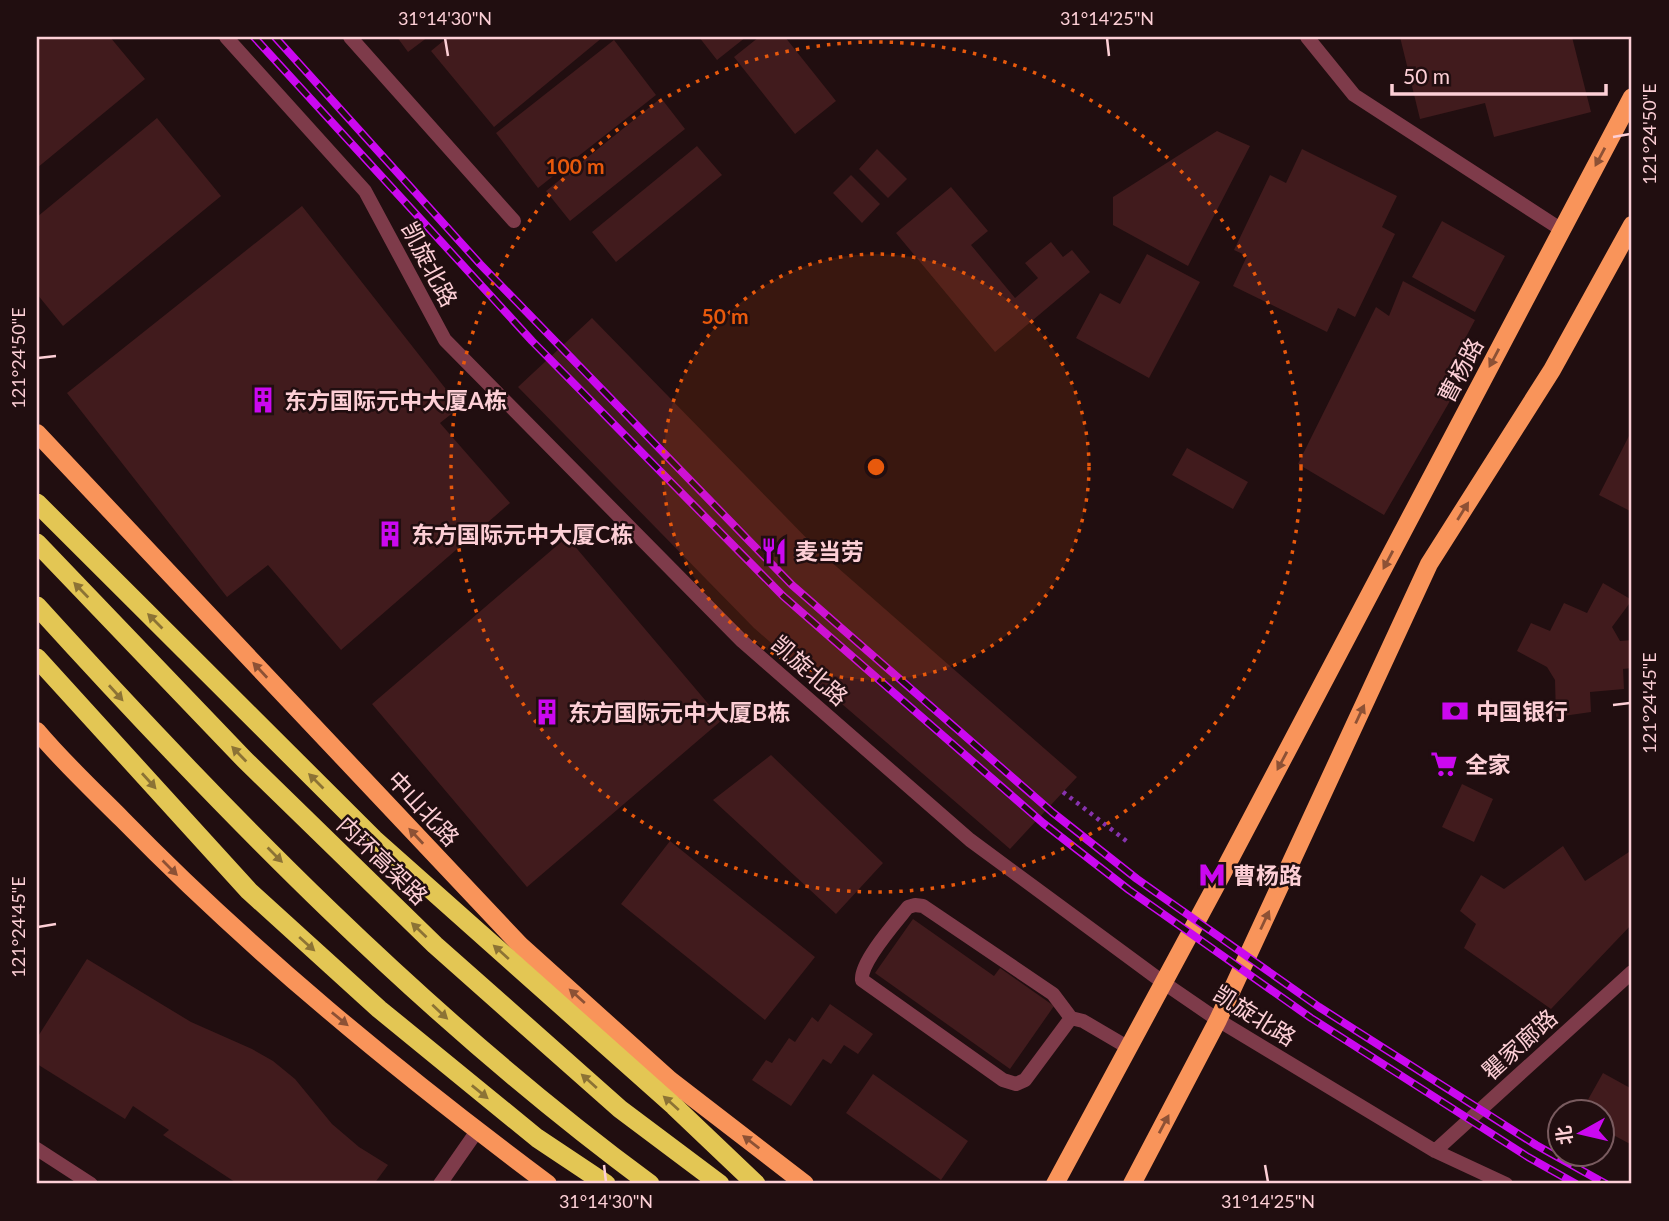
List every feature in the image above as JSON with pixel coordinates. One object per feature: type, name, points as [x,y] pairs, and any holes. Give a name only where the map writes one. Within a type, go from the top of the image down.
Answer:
[{"type":"highway","points":[[37,503],[374,839],[674,1106],[756,1184]]},
{"type":"highway","name":"内环高架路","points":[[37,543],[244,760],[435,945],[620,1109],[720,1184]]},
{"type":"highway","points":[[37,606],[124,702],[343,923],[470,1039],[595,1143],[650,1184]]},
{"type":"highway","points":[[37,658],[248,891],[379,1009],[537,1138],[606,1184]]},
{"type":"main road","name":"曹杨路","points":[[1055,1184],[1632,97]]},
{"type":"main road","points":[[1132,1184],[1219,1020],[1429,565],[1552,370],[1632,225]]},
{"type":"main road","name":"中山北路","points":[[37,433],[520,945],[670,1080],[805,1184]]},
{"type":"main road","points":[[37,731],[174,872],[286,974],[477,1131],[548,1184]]},
{"type":"street","name":"凯旋北路","points":[[226,37],[365,191],[445,340],[742,641],[970,840],[1164,983],[1219,1020],[1436,1151],[1506,1184]]},
{"type":"street","points":[[350,37],[514,221]]},
{"type":"street","points":[[1307,37],[1354,95],[1562,230]]},
{"type":"street","points":[[1071,1018],[1026,1080],[1016,1084],[1003,1080],[862,980],[861,973],[908,907],[923,906],[1053,994],[1071,1018],[1083,1021],[1129,1048]]},
{"type":"street","name":"瞿家廊路","points":[[1436,1151],[1632,972]]},
{"type":"street","points":[[440,1184],[477,1131]]},
{"type":"street","points":[[37,1149],[91,1184]]},
{"type":"path","points":[[1063,792],[1129,843]]},
{"type":"building","points":[[37,37],[110,37],[145,79],[37,168]]},
{"type":"building","points":[[397,37],[428,37],[408,52]]},
{"type":"building","points":[[448,37],[603,37],[494,127],[431,51]]},
{"type":"building","points":[[699,37],[746,37],[717,60]]},
{"type":"building","points":[[759,37],[785,37],[836,101],[795,134],[734,57]]},
{"type":"building","points":[[1400,37],[1572,37],[1591,112],[1494,137],[1485,103],[1420,119]]},
{"type":"building","points":[[614,40],[656,95],[538,188],[496,133]]},
{"type":"building","points":[[661,98],[685,129],[570,221],[546,191]]},
{"type":"building","points":[[157,118],[221,196],[63,326],[37,294],[37,217]]},
{"type":"building","points":[[1217,131],[1250,146],[1188,266],[1113,225],[1113,197]]},
{"type":"building","points":[[697,146],[722,175],[616,262],[592,232]]},
{"type":"building","points":[[877,149],[907,179],[888,198],[859,169]]},
{"type":"building","points":[[1302,149],[1397,196],[1382,227],[1395,234],[1355,317],[1338,308],[1327,332],[1233,286],[1247,256],[1234,250],[1270,175],[1286,183]]},
{"type":"building","points":[[851,175],[880,204],[862,223],[833,193]]},
{"type":"building","points":[[951,187],[988,231],[971,245],[1015,298],[1038,278],[1025,263],[1051,242],[1063,257],[1072,250],[1090,272],[995,352],[896,233]]},
{"type":"building","name":"东方国际元中大厦A栋","points":[[302,206],[460,407],[440,423],[510,503],[341,650],[268,565],[227,597],[67,393]]},
{"type":"building","points":[[1442,221],[1505,256],[1475,312],[1412,277]]},
{"type":"building","points":[[1147,254],[1200,282],[1149,378],[1076,338],[1100,293],[1120,304]]},
{"type":"building","points":[[1403,281],[1475,320],[1459,350],[1469,368],[1384,515],[1298,464],[1376,307],[1389,316]]},
{"type":"building","points":[[592,318],[821,553],[1077,777],[1010,849],[754,628],[518,387]]},
{"type":"building","points":[[1632,430],[1632,512],[1599,495]]},
{"type":"building","points":[[1187,448],[1248,482],[1233,509],[1172,475]]},
{"type":"building","name":"东方国际元中大厦B栋","points":[[567,537],[722,720],[527,887],[372,704]]},
{"type":"building","points":[[1603,583],[1632,600],[1612,627],[1620,641],[1632,640],[1632,668],[1623,669],[1624,689],[1590,692],[1591,712],[1556,717],[1555,680],[1547,667],[1517,651],[1531,623],[1550,631],[1564,603],[1587,613]]},
{"type":"building","points":[[771,755],[883,863],[836,914],[713,800]]},
{"type":"building","points":[[1462,784],[1493,799],[1474,842],[1442,827]]},
{"type":"building","points":[[670,841],[815,957],[765,1020],[621,904]]},
{"type":"building","points":[[1563,846],[1585,881],[1632,850],[1632,924],[1551,1009],[1464,948],[1476,924],[1460,911],[1481,875],[1504,889]]},
{"type":"building","points":[[913,919],[994,976],[1000,968],[1054,1006],[1010,1069],[875,973]]},
{"type":"building","points":[[87,959],[191,1022],[273,1061],[295,1079],[332,1124],[359,1147],[388,1165],[374,1184],[238,1184],[163,1135],[169,1130],[133,1106],[125,1119],[37,1064],[37,1038]]},
{"type":"building","points":[[830,1004],[873,1034],[858,1054],[844,1045],[831,1064],[823,1059],[791,1106],[752,1080],[766,1060],[772,1063],[789,1038],[795,1042],[812,1017],[818,1022]]},
{"type":"building","points":[[1603,1073],[1632,1089],[1632,1145],[1616,1136],[1616,1098],[1589,1098]]},
{"type":"building","points":[[873,1074],[968,1141],[941,1180],[846,1113]]},
{"type":"railway","points":[[254,37],[532,341],[783,596],[1043,823],[1129,890],[1311,1018],[1528,1157],[1576,1184]]},
{"type":"railway","points":[[275,37],[480,264],[792,585],[1052,812],[1137,879],[1319,1007],[1536,1145],[1606,1184]]},
{"type":"place","name":"东方国际元中大厦A栋","points":[[263,400]]},
{"type":"place","name":"东方国际元中大厦C栋","points":[[390,534]]},
{"type":"place","name":"麦当劳","points":[[774,551]]},
{"type":"place","name":"中国银行","points":[[1455,711]]},
{"type":"place","name":"东方国际元中大厦B栋","points":[[547,712]]},
{"type":"place","name":"全家","points":[[1444,764]]},
{"type":"place","name":"曹杨路","points":[[1212,875]]}]
